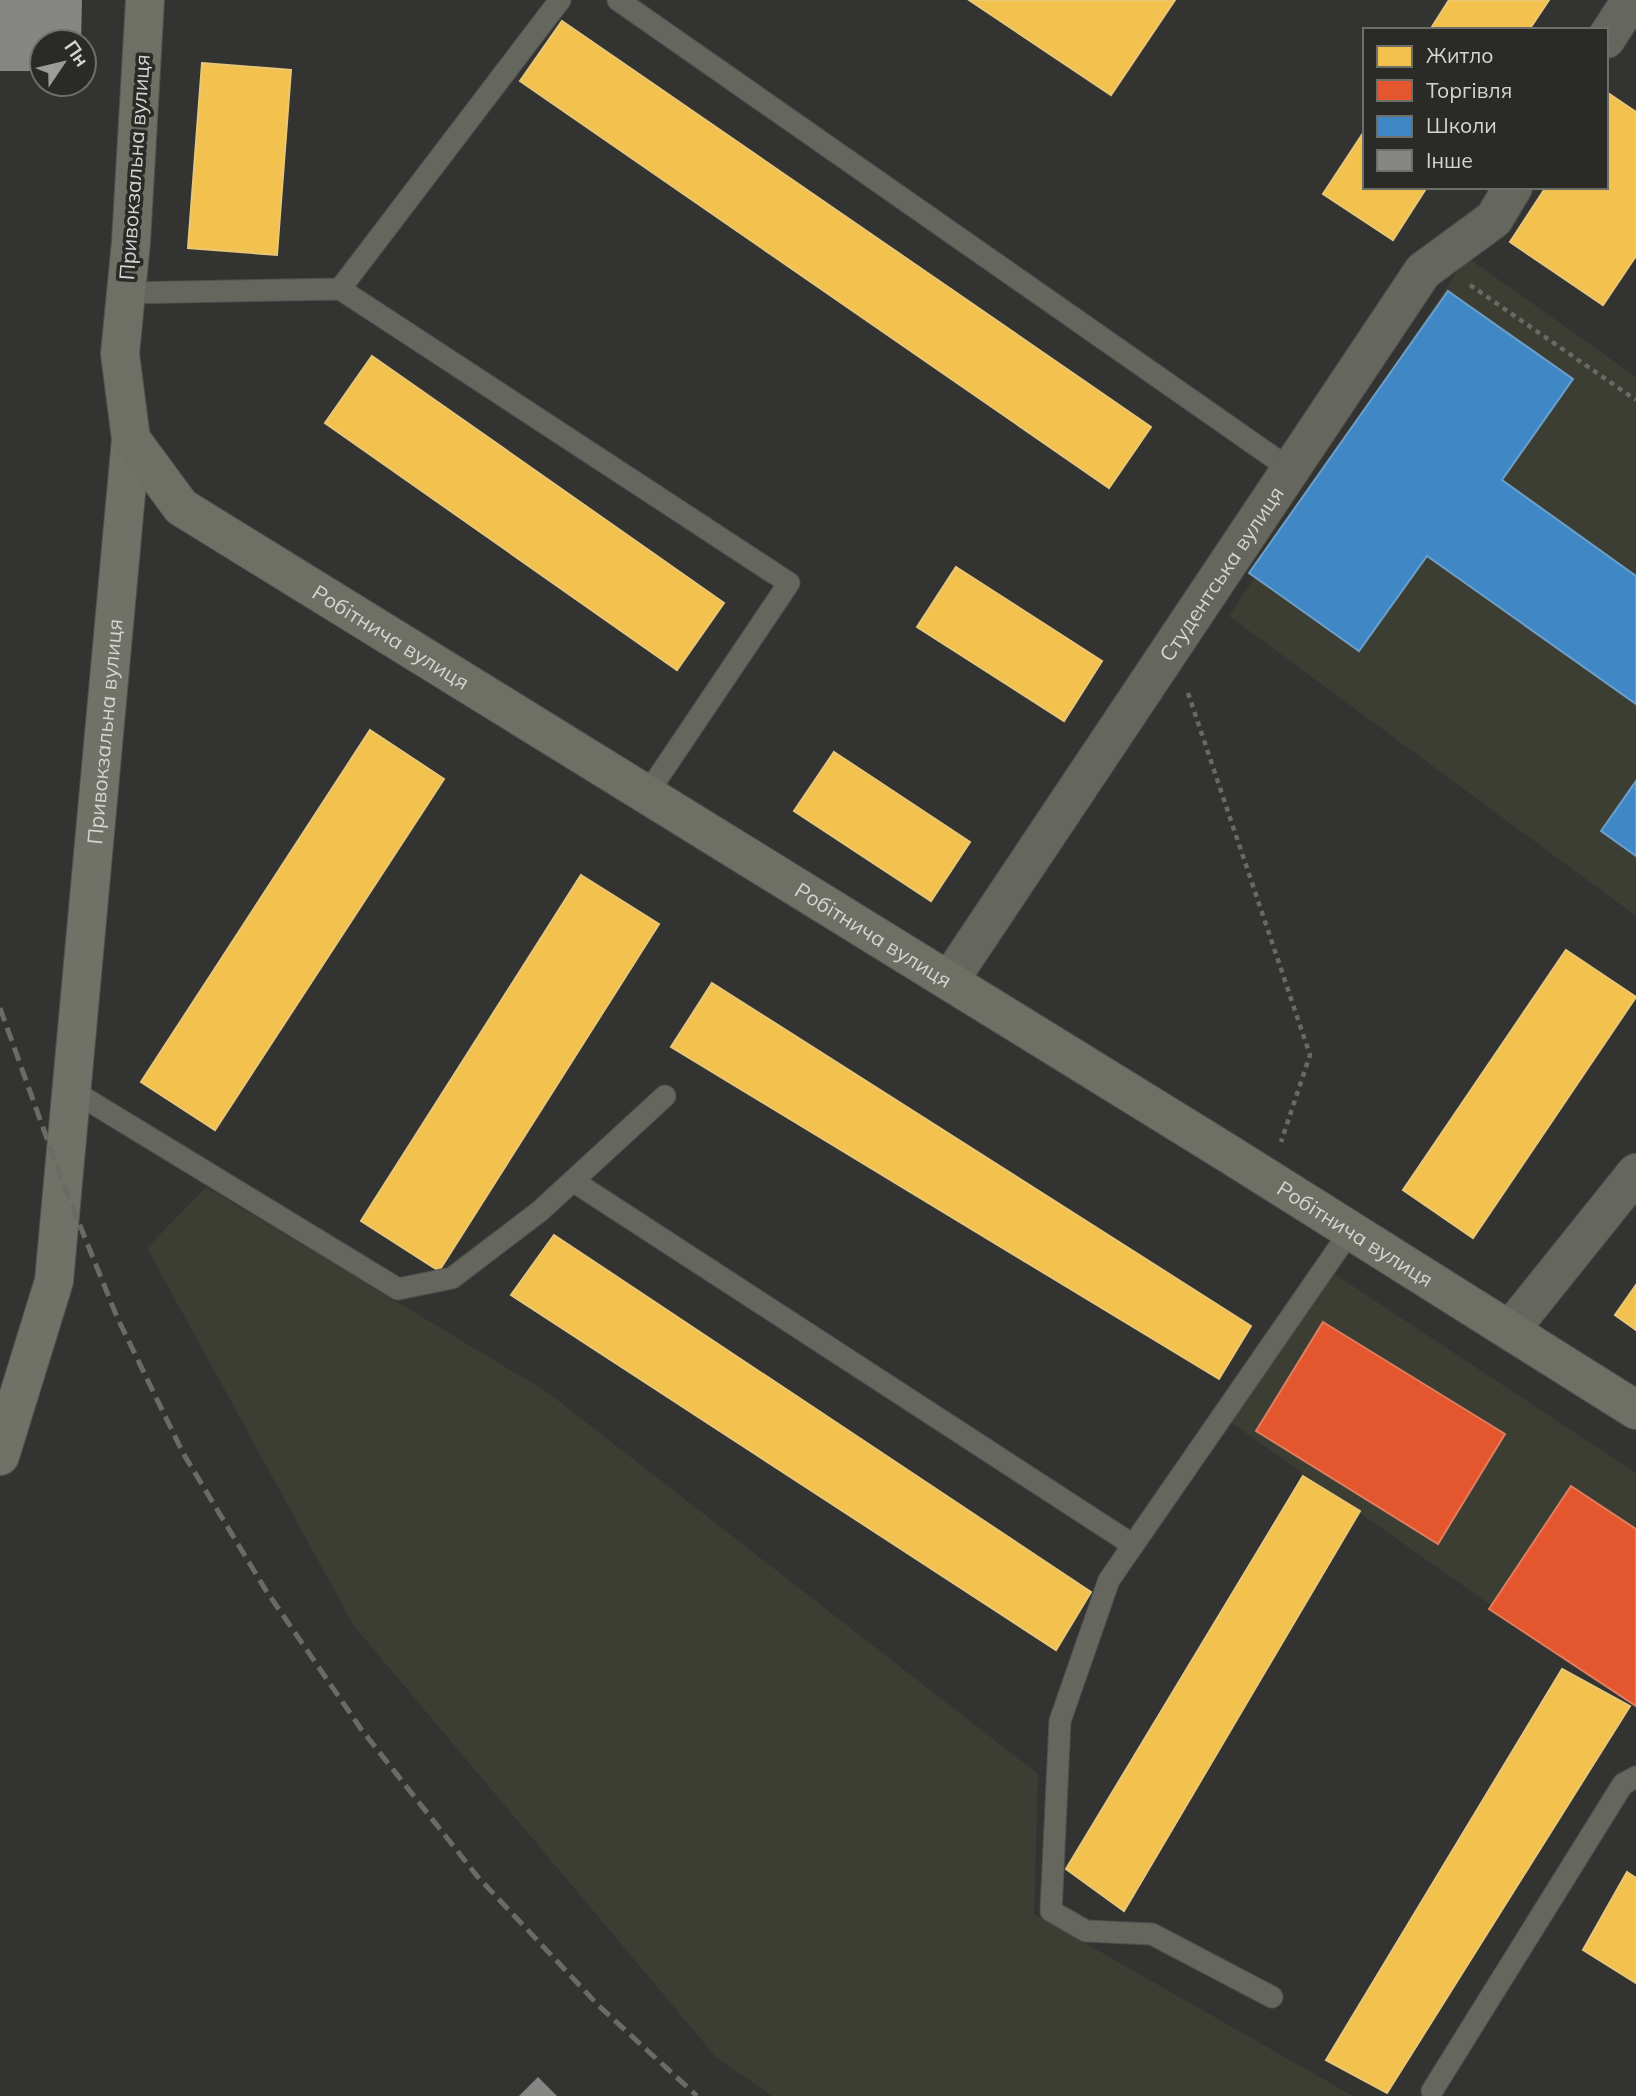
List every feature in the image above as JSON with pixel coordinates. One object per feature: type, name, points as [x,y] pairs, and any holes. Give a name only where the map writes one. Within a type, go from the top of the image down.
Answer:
[{"type":"main road","name":"Привокзальна вулиця","points":[[0,1456],[54,1281],[73,1091],[131,439],[120,354],[145,0]]},
{"type":"main road","name":"Робітнича вулиця","points":[[131,439],[181,507],[1269,1179],[1636,1410]]},
{"type":"street","points":[[1608,36],[1631,0]]},
{"type":"street","name":"Студентська вулиця","points":[[948,981],[1423,271],[1494,219],[1513,189]]},
{"type":"street","points":[[1510,1330],[1636,1172]]},
{"type":"lane","points":[[340,289],[560,0]]},
{"type":"lane","points":[[618,0],[1290,469]]},
{"type":"lane","points":[[126,293],[340,289],[789,583],[647,794]]},
{"type":"lane","points":[[73,1091],[398,1289],[452,1278],[540,1211],[665,1096]]},
{"type":"lane","points":[[573,1181],[1133,1545]]},
{"type":"lane","points":[[1272,1997],[1152,1934],[1086,1931],[1051,1912],[1060,1721],[1109,1580],[1351,1230]]},
{"type":"lane","points":[[1432,2091],[1623,1784],[1636,1777]]},
{"type":"path","points":[[1436,261],[1636,400]]},
{"type":"path","points":[[1172,645],[1310,1055],[1269,1179]]},
{"type":"shaded area","points":[[1467,257],[1636,377],[1636,916],[1229,616]]},
{"type":"shaded area","points":[[206,1187],[547,1392],[1038,1774],[1034,1914],[1353,2096],[772,2096],[716,2057],[354,1626],[147,1248]]},
{"type":"shaded area","points":[[1327,1269],[1636,1473],[1636,1707],[1226,1419]]},
{"type":"building: Житло","points":[[969,0],[1175,0],[1111,95]]},
{"type":"building: Житло","points":[[1449,0],[1549,0],[1530,28],[1431,28]]},
{"type":"building: Житло","points":[[562,21],[1151,427],[1109,488],[520,81]]},
{"type":"building: Житло","points":[[202,63],[291,70],[277,255],[188,248]]},
{"type":"building: Житло","points":[[1608,93],[1636,112],[1636,256],[1603,305],[1510,242],[1545,189],[1608,189]]},
{"type":"building: Житло","points":[[1363,133],[1363,189],[1426,189],[1393,240],[1323,194]]},
{"type":"building: Житло","points":[[372,356],[724,603],[677,670],[325,423]]},
{"type":"building: Житло","points":[[956,567],[1102,661],[1064,721],[917,627]]},
{"type":"building: Житло","points":[[370,730],[444,779],[215,1130],[141,1082]]},
{"type":"building: Житло","points":[[834,752],[970,842],[931,901],[794,811]]},
{"type":"building: Житло","points":[[581,875],[659,924],[439,1271],[361,1221]]},
{"type":"building: Житло","points":[[1566,950],[1636,997],[1473,1238],[1403,1190]]},
{"type":"building: Житло","points":[[712,983],[1251,1326],[1219,1379],[671,1047]]},
{"type":"building: Житло","points":[[554,1235],[1091,1592],[1056,1650],[511,1295]]},
{"type":"building: Житло","points":[[1636,1285],[1636,1330],[1615,1315]]},
{"type":"building: Житло","points":[[1303,1476],[1360,1511],[1124,1911],[1066,1869]]},
{"type":"building: Житло","points":[[1562,1669],[1630,1706],[1387,2093],[1326,2060]]},
{"type":"building: Житло","points":[[1627,1872],[1636,1878],[1636,1983],[1583,1950]]},
{"type":"building: Торгівля","points":[[1323,1322],[1505,1434],[1438,1544],[1256,1431]]},
{"type":"building: Торгівля","points":[[1571,1486],[1636,1529],[1636,1706],[1489,1609]]},
{"type":"building: Школи","points":[[1448,291],[1573,379],[1502,480],[1636,576],[1636,704],[1427,556],[1359,651],[1249,573]]},
{"type":"building: Школи","points":[[1636,781],[1636,856],[1601,831]]},
{"type":"building: Інше","points":[[0,0],[82,0],[81,28],[28,28],[28,71],[0,71]]},
{"type":"building: Інше","points":[[538,2077],[557,2096],[519,2096]]},
{"type":"railway","points":[[0,1008],[64,1186],[117,1317],[183,1453],[265,1589],[361,1729],[477,1876],[599,2006],[697,2096]]}]
